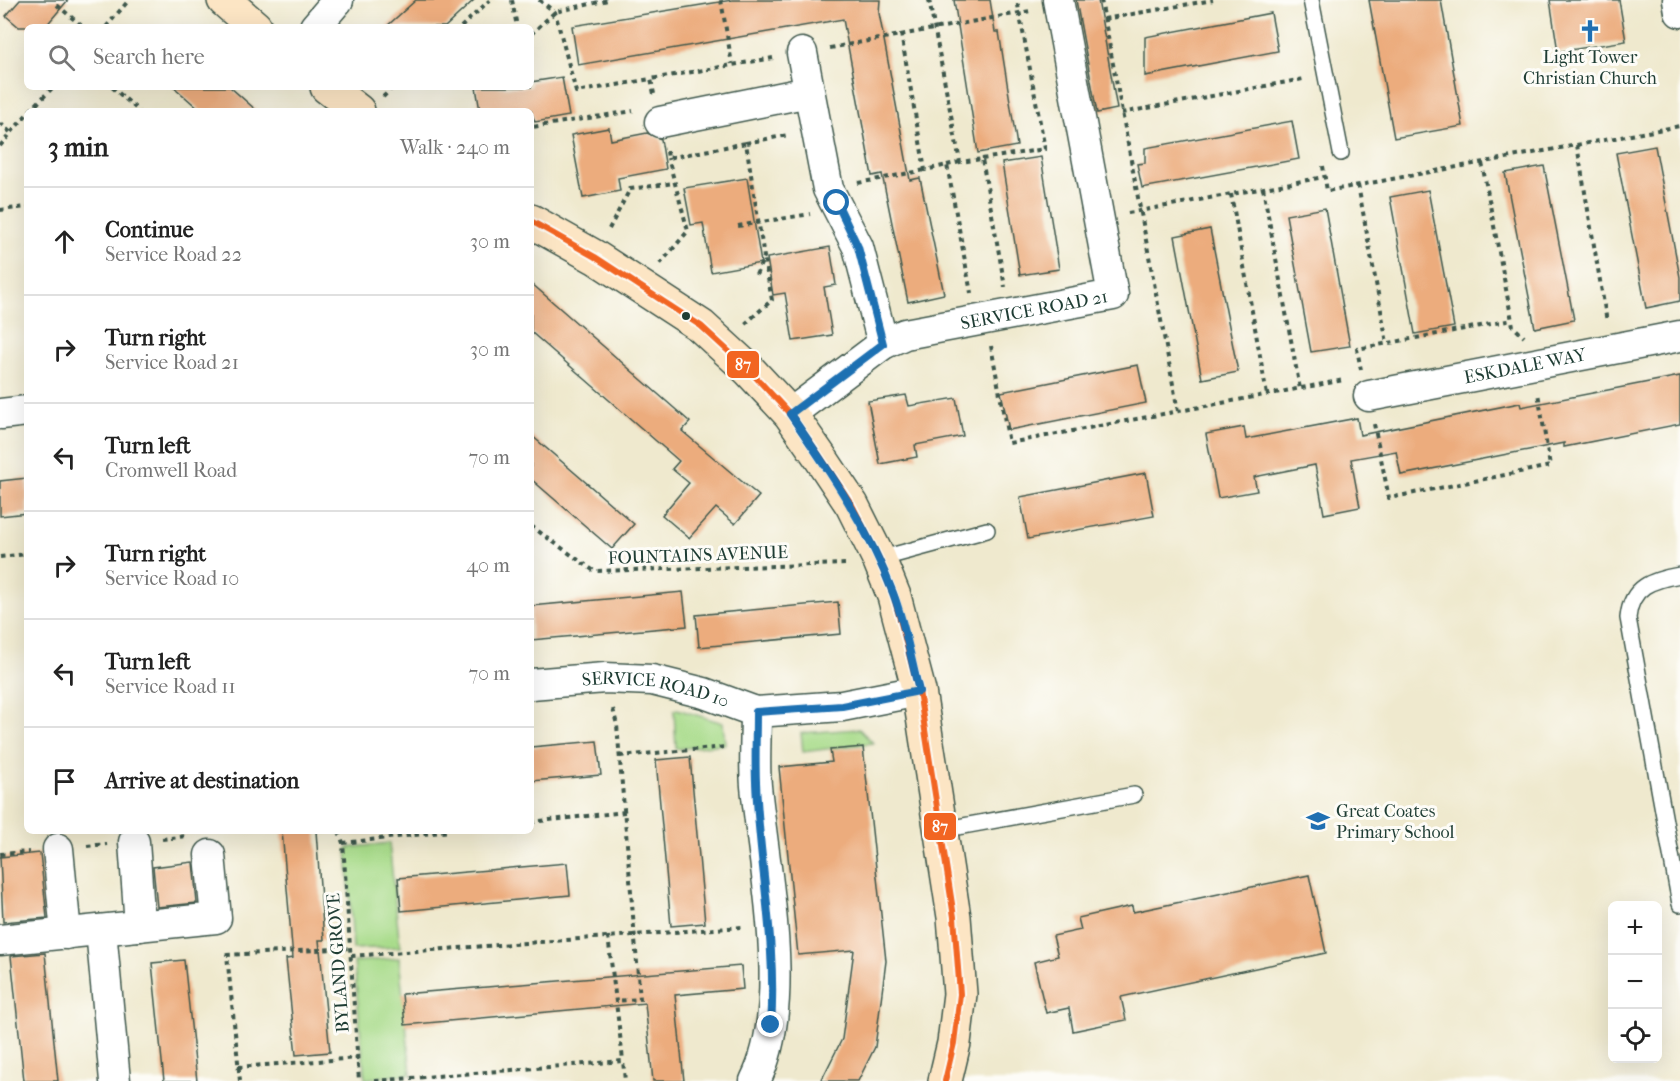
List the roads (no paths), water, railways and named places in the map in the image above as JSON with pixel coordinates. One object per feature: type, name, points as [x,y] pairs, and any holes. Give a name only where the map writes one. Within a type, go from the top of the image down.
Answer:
[{"type":"street","points":[[224,0],[252,24]]},
{"type":"street","points":[[318,24],[338,0]]},
{"type":"street","name":"SERVICE ROAD 21","points":[[790,414],[883,344],[905,334],[1113,295],[1058,0]]},
{"type":"street","points":[[1678,0],[1680,12]]},
{"type":"street","points":[[802,53],[816,130],[834,199],[858,247],[883,344]]},
{"type":"street","points":[[331,90],[354,108]]},
{"type":"street","points":[[647,116],[809,92]]},
{"type":"street","points":[[534,229],[595,257],[701,326],[749,370],[790,414],[852,506],[879,559],[894,596],[919,691],[954,916],[960,994],[954,1043],[945,1081]]},
{"type":"street","name":"ESKDALE WAY","points":[[1361,387],[1612,349],[1680,336]]},
{"type":"street","points":[[1,414],[24,411]]},
{"type":"street","name":"SERVICE ROAD 10","points":[[534,684],[605,678],[652,680],[704,693],[756,712],[842,706],[919,691]]},
{"type":"street","points":[[754,1081],[761,1068],[771,1025],[774,990],[771,925],[756,783],[756,712]]},
{"type":"street","points":[[134,842],[140,926]]},
{"type":"street","points":[[0,940],[216,918],[202,845]]},
{"type":"street","points":[[58,849],[66,934]]},
{"type":"street","points":[[101,930],[115,1081]]},
{"type":"lane","points":[[1311,0],[1341,153]]},
{"type":"lane","points":[[879,559],[987,530]]},
{"type":"lane","points":[[1680,575],[1654,581],[1639,588],[1632,599],[1628,618],[1680,904]]},
{"type":"lane","points":[[941,830],[1134,795]]},
{"type":"place","name":"Light Tower Christian Church","points":[[1590,31]]},
{"type":"place","name":"Great Coates Primary School","points":[[1318,821]]}]
